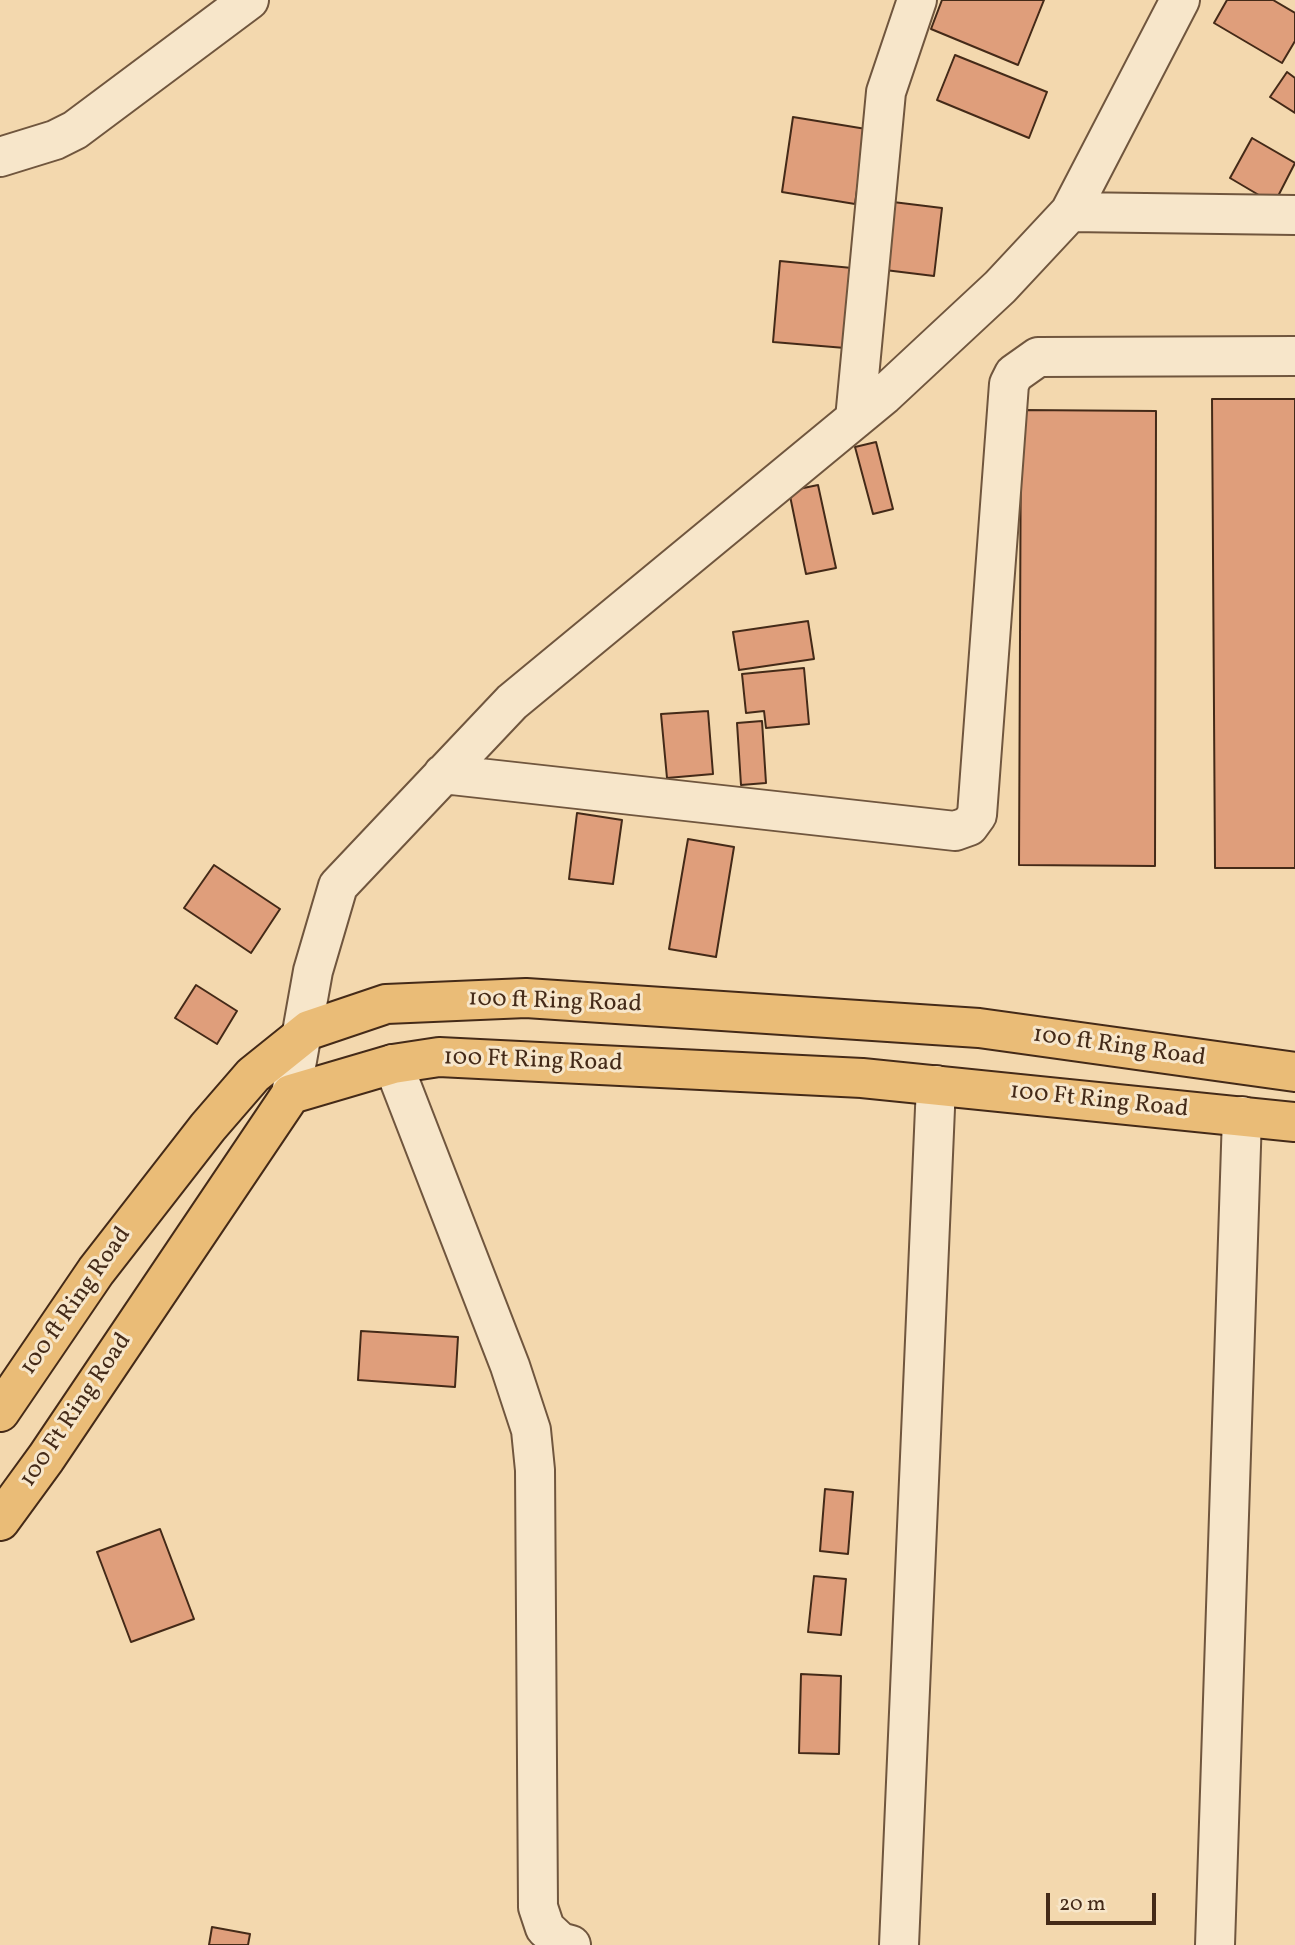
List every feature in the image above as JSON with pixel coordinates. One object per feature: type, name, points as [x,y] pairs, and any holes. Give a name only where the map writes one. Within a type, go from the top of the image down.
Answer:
[{"type":"main road","name":"100 ft Ring Road","points":[[0,1412],[96,1271],[208,1126],[253,1075],[309,1030],[386,1004],[526,998],[979,1028],[1295,1072]]},
{"type":"main road","name":"100 Ft Ring Road","points":[[0,1521],[46,1458],[291,1094],[393,1064],[439,1057],[862,1078],[1295,1122]]},
{"type":"street","points":[[0,157],[55,140],[75,130],[249,0]]},
{"type":"street","points":[[855,419],[886,92],[917,0]]},
{"type":"street","points":[[291,1094],[313,971],[338,886],[512,702],[855,419],[1000,287],[1070,212],[1180,0]]},
{"type":"street","points":[[1070,212],[1295,215]]},
{"type":"street","points":[[443,774],[955,831],[969,826],[977,815],[1009,384],[1014,374],[1038,357],[1295,356]]},
{"type":"street","points":[[393,1064],[510,1366],[531,1430],[536,1470],[537,1907],[545,1928],[559,1942],[571,1945]]},
{"type":"street","points":[[899,1945],[936,1085]]},
{"type":"street","points":[[1215,1945],[1242,1116]]},
{"type":"building","points":[[942,0],[1044,0],[1018,65],[931,29]]},
{"type":"building","points":[[1227,0],[1273,0],[1295,13],[1295,41],[1282,63],[1214,23]]},
{"type":"building","points":[[955,55],[1047,92],[1029,138],[937,100]]},
{"type":"building","points":[[1287,72],[1295,78],[1295,113],[1270,97]]},
{"type":"building","points":[[793,117],[866,129],[855,204],[782,192]]},
{"type":"building","points":[[1252,138],[1295,163],[1274,204],[1230,178]]},
{"type":"building","points":[[893,202],[942,208],[934,276],[885,270]]},
{"type":"building","points":[[780,261],[852,268],[845,348],[773,342]]},
{"type":"building","points":[[1212,399],[1295,399],[1295,868],[1215,868]]},
{"type":"building","points":[[1021,410],[1156,411],[1155,866],[1019,865]]},
{"type":"building","points":[[876,442],[893,509],[873,514],[855,447]]},
{"type":"building","points":[[818,485],[836,568],[806,574],[789,491]]},
{"type":"building","points":[[808,621],[814,659],[739,670],[733,632]]},
{"type":"building","points":[[804,668],[809,724],[766,728],[764,711],[746,713],[742,674]]},
{"type":"building","points":[[708,711],[713,774],[667,778],[661,714]]},
{"type":"building","points":[[762,721],[766,783],[741,785],[737,723]]},
{"type":"building","points":[[577,813],[622,820],[613,884],[569,879]]},
{"type":"building","points":[[688,839],[734,847],[716,957],[669,949]]},
{"type":"building","points":[[214,865],[280,909],[251,953],[184,908]]},
{"type":"building","points":[[196,985],[237,1011],[217,1044],[175,1018]]},
{"type":"building","points":[[361,1331],[458,1337],[455,1387],[358,1380]]},
{"type":"building","points":[[825,1489],[853,1492],[848,1554],[820,1551]]},
{"type":"building","points":[[160,1529],[194,1619],[131,1642],[97,1552]]},
{"type":"building","points":[[814,1576],[846,1579],[841,1635],[808,1632]]},
{"type":"building","points":[[801,1674],[841,1676],[839,1754],[799,1753]]},
{"type":"building","points":[[212,1927],[250,1934],[248,1945],[209,1945]]}]
